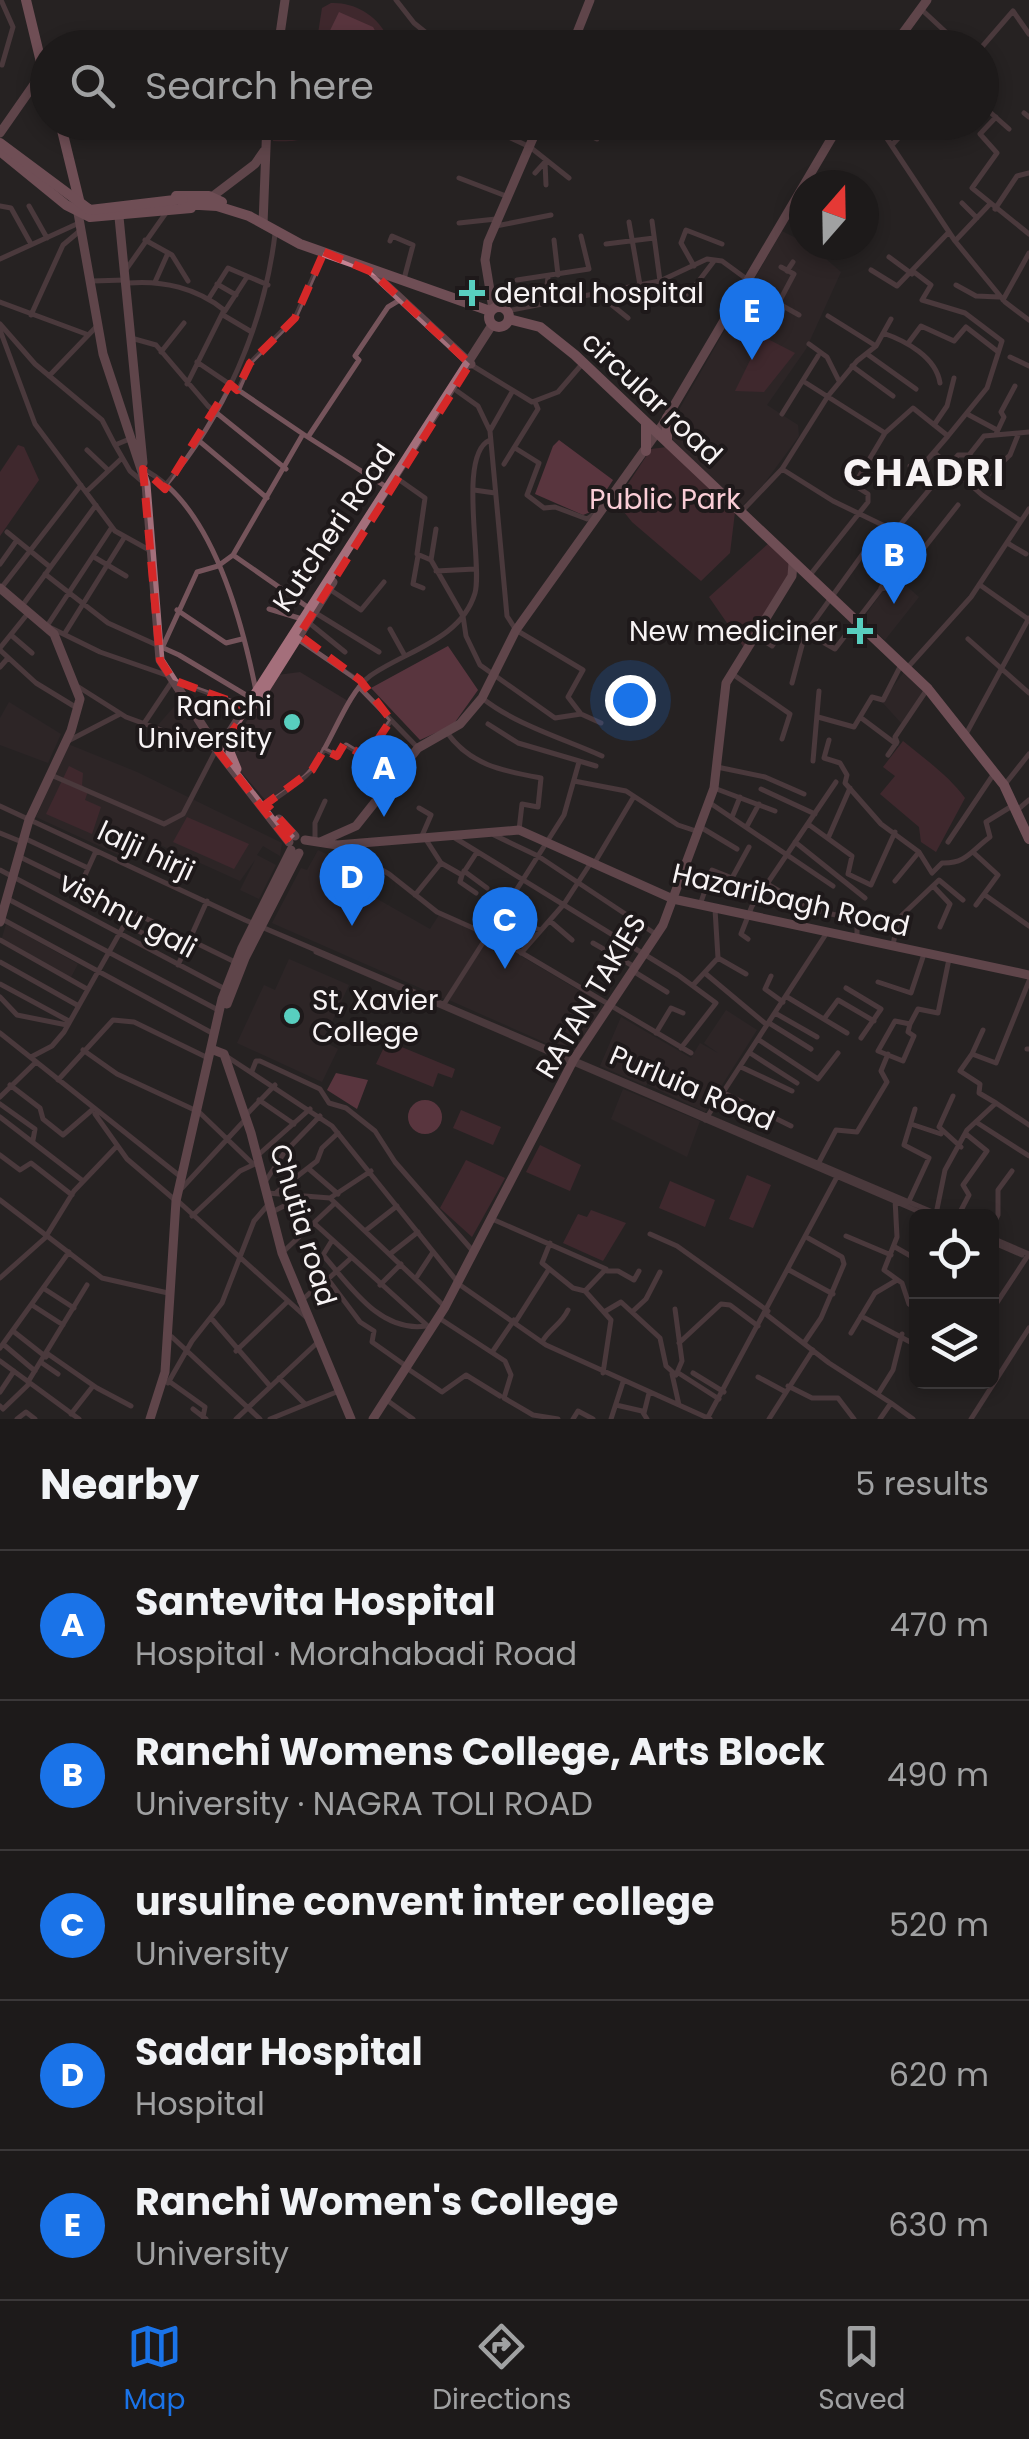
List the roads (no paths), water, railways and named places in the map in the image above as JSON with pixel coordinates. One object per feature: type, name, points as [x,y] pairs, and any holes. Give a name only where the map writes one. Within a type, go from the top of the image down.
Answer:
[{"type":"main road","points":[[29,0],[36,30]]},
{"type":"main road","points":[[281,30],[285,0]]},
{"type":"main road","points":[[578,30],[590,0]]},
{"type":"main road","points":[[905,30],[924,4]]},
{"type":"main road","points":[[0,142],[30,98]]},
{"type":"main road","points":[[62,140],[80,214],[97,326],[146,484],[160,645],[171,678],[221,754],[304,844]]},
{"type":"main road","points":[[264,220],[266,140]]},
{"type":"main road","points":[[495,326],[488,309],[486,250],[533,140]]},
{"type":"main road","points":[[215,1053],[214,1035],[225,988],[236,962],[304,844],[356,826],[418,748],[460,724],[482,698],[516,630],[660,429],[831,140]]},
{"type":"main road","points":[[0,142],[89,213],[183,202],[219,202]]},
{"type":"main road","points":[[0,142],[80,214],[119,217],[219,202],[266,148]]},
{"type":"main road","points":[[80,214],[96,207],[170,196],[219,202],[308,244]]},
{"type":"main road","points":[[119,217],[142,468]]},
{"type":"main road","points":[[264,220],[276,230],[308,244]]},
{"type":"main road","name":"circular road","points":[[308,244],[372,272],[540,328],[583,363],[660,429],[799,572],[928,689],[1004,785],[1029,839]]},
{"type":"main road","points":[[372,272],[398,301],[471,365]]},
{"type":"main road","points":[[312,610],[389,489],[458,391],[495,326],[508,315]]},
{"type":"main road","name":"Kutcheri Road","points":[[221,754],[471,365]]},
{"type":"main road","points":[[647,449],[660,429]]},
{"type":"main road","name":"RATAN TAKIES","points":[[373,1419],[439,1318],[573,1062],[657,935],[710,804],[718,767],[722,700],[732,673],[799,572]]},
{"type":"main road","points":[[0,588],[47,626],[77,686],[80,710],[29,820],[0,920]]},
{"type":"main road","points":[[221,754],[305,620]]},
{"type":"main road","points":[[221,754],[304,844]]},
{"type":"main road","name":"Hazaribagh Road","points":[[304,844],[337,845],[519,830],[549,840],[674,899],[1029,978]]},
{"type":"main road","points":[[152,1419],[164,1382],[178,1202],[234,982],[255,924]]},
{"type":"main road","name":"Chutia road","points":[[215,1053],[246,1117],[294,1302],[307,1318],[351,1419]]},
{"type":"main road","points":[[152,1419],[169,1382],[178,1202]]},
{"type":"street","points":[[1,0],[12,27],[2,65]]},
{"type":"street","points":[[396,0],[423,30]]},
{"type":"street","points":[[924,4],[947,30]]},
{"type":"street","points":[[997,30],[1013,11],[1029,34]]},
{"type":"street","points":[[999,120],[1009,128]]},
{"type":"street","points":[[515,140],[569,178]]},
{"type":"street","points":[[889,140],[912,182],[955,240],[1002,298],[1029,320]]},
{"type":"street","points":[[892,144],[896,140]]},
{"type":"street","points":[[985,140],[997,153],[971,186],[1029,234]]},
{"type":"street","points":[[534,173],[545,162]]},
{"type":"street","points":[[545,162],[546,185]]},
{"type":"street","points":[[955,240],[992,207],[1016,176],[1029,173]]},
{"type":"street","points":[[459,178],[506,196]]},
{"type":"street","points":[[962,203],[977,218]]},
{"type":"street","points":[[0,206],[11,208],[31,244]]},
{"type":"street","points":[[30,206],[47,238]]},
{"type":"street","points":[[124,279],[168,209]]},
{"type":"street","points":[[0,258],[47,238],[80,214]]},
{"type":"street","points":[[31,315],[80,214]]},
{"type":"street","points":[[459,223],[495,223],[550,215]]},
{"type":"street","points":[[652,221],[660,281],[673,298],[685,298],[716,258]]},
{"type":"street","points":[[630,222],[640,285]]},
{"type":"street","points":[[164,487],[218,415],[268,285],[276,230]]},
{"type":"street","points":[[694,266],[682,243],[686,230],[722,244]]},
{"type":"street","points":[[871,270],[897,286],[950,232]]},
{"type":"street","points":[[390,241],[392,236],[414,244],[404,282]]},
{"type":"street","points":[[517,280],[590,268],[581,236]]},
{"type":"street","points":[[606,244],[654,238]]},
{"type":"street","points":[[145,240],[169,253],[188,282]]},
{"type":"street","points":[[554,240],[558,275]]},
{"type":"street","points":[[239,389],[250,363],[295,318],[324,252]]},
{"type":"street","points":[[155,282],[169,253]]},
{"type":"street","points":[[1002,298],[1029,253]]},
{"type":"street","points":[[889,257],[931,285],[922,300],[973,317],[1002,341],[987,388],[969,415],[918,469],[910,466]]},
{"type":"street","points":[[716,258],[799,315]]},
{"type":"street","points":[[508,315],[544,302],[660,281],[716,258]]},
{"type":"street","points":[[778,304],[794,274],[784,269],[793,262]]},
{"type":"street","points":[[209,298],[228,268],[268,285]]},
{"type":"street","points":[[188,384],[247,277]]},
{"type":"street","points":[[544,302],[548,277]]},
{"type":"street","points":[[88,281],[155,282],[209,298],[251,332]]},
{"type":"street","points":[[217,284],[236,294]]},
{"type":"street","points":[[956,285],[976,296],[1002,298]]},
{"type":"street","points":[[597,293],[628,318]]},
{"type":"street","points":[[160,645],[197,572],[218,566],[233,555],[306,436],[359,360],[354,356],[388,307],[398,301]]},
{"type":"street","points":[[0,302],[86,334]]},
{"type":"street","points":[[828,316],[876,346]]},
{"type":"street","points":[[740,513],[782,469],[828,396],[852,366],[876,346],[891,319]]},
{"type":"street","points":[[162,352],[184,323]]},
{"type":"street","points":[[49,376],[97,326]]},
{"type":"street","points":[[909,342],[921,326],[954,341],[966,326],[997,351]]},
{"type":"street","points":[[0,327],[4,358],[29,413],[112,527],[124,538],[152,551]]},
{"type":"street","points":[[0,327],[49,376],[102,420],[122,458],[146,484]]},
{"type":"street","points":[[883,332],[909,342],[938,372],[940,383]]},
{"type":"street","points":[[131,338],[147,341],[162,352],[218,415],[286,470]]},
{"type":"street","points":[[810,344],[828,357],[839,381]]},
{"type":"street","points":[[867,354],[916,389]]},
{"type":"street","points":[[782,414],[818,356]]},
{"type":"street","points":[[1010,357],[1029,366]]},
{"type":"street","points":[[197,362],[389,489]]},
{"type":"street","points":[[535,402],[558,392],[583,363]]},
{"type":"street","points":[[471,365],[535,402],[538,409],[504,464]]},
{"type":"street","points":[[852,366],[893,396]]},
{"type":"street","points":[[934,425],[946,408],[954,378]]},
{"type":"street","points":[[803,381],[885,433]]},
{"type":"street","points":[[997,432],[1004,417],[1000,412],[1016,386]]},
{"type":"street","points":[[458,391],[478,406],[490,431],[506,616],[516,630],[583,670],[568,697],[581,714],[601,723]]},
{"type":"street","points":[[490,431],[512,392]]},
{"type":"street","points":[[120,404],[138,400]]},
{"type":"street","points":[[799,572],[870,498],[856,488],[856,481],[885,433],[910,408],[948,436]]},
{"type":"street","points":[[969,415],[997,432]]},
{"type":"street","points":[[969,455],[984,436],[1029,432]]},
{"type":"street","points":[[821,641],[835,649],[856,622],[896,562],[889,550],[894,531],[909,508],[958,455],[969,455],[991,473],[1010,455],[1016,434]]},
{"type":"street","points":[[115,445],[133,438]]},
{"type":"street","points":[[198,440],[267,498]]},
{"type":"street","points":[[267,804],[312,770],[361,685],[438,638],[463,616],[476,590],[470,514],[482,448],[490,440]]},
{"type":"street","points":[[515,448],[539,464],[527,495],[544,508],[555,507],[587,519],[619,480],[623,482]]},
{"type":"street","points":[[87,450],[108,469]]},
{"type":"street","points":[[935,453],[1021,521]]},
{"type":"street","points":[[86,492],[122,458]]},
{"type":"street","points":[[142,468],[201,527],[242,639],[253,699]]},
{"type":"street","points":[[782,469],[894,531],[916,556]]},
{"type":"street","points":[[398,479],[425,498],[413,584],[423,588]]},
{"type":"street","points":[[0,588],[81,485]]},
{"type":"street","points":[[474,490],[495,492]]},
{"type":"street","points":[[80,710],[36,683],[0,649],[45,574],[96,505]]},
{"type":"street","points":[[881,588],[894,586],[958,505]]},
{"type":"street","points":[[818,717],[852,728],[872,697],[883,700],[903,667],[980,586],[1029,509]]},
{"type":"street","points":[[112,527],[47,626],[100,652],[171,678],[253,699]]},
{"type":"street","points":[[431,560],[438,545],[436,529]]},
{"type":"street","points":[[7,532],[50,567]]},
{"type":"street","points":[[65,634],[124,538]]},
{"type":"street","points":[[0,564],[17,540]]},
{"type":"street","points":[[1008,544],[1028,554]]},
{"type":"street","points":[[792,683],[805,634],[866,548]]},
{"type":"street","points":[[233,555],[379,652]]},
{"type":"street","points":[[418,556],[431,560],[463,616],[476,659],[492,676],[555,718],[581,714]]},
{"type":"street","points":[[94,557],[126,576]]},
{"type":"street","points":[[436,571],[476,569]]},
{"type":"street","points":[[45,574],[108,623],[160,645],[253,699]]},
{"type":"street","points":[[328,589],[361,610],[384,582]]},
{"type":"street","points":[[966,734],[1028,618],[980,586]]},
{"type":"street","points":[[269,609],[305,620],[344,652]]},
{"type":"street","points":[[177,610],[227,644],[242,639]]},
{"type":"street","points":[[390,630],[406,656]]},
{"type":"street","points":[[756,635],[772,646],[781,633]]},
{"type":"street","points":[[11,634],[32,653]]},
{"type":"street","points":[[296,638],[361,685],[418,748]]},
{"type":"street","points":[[968,639],[1029,693]]},
{"type":"street","points":[[0,667],[8,658]]},
{"type":"street","points":[[732,673],[790,714],[782,740]]},
{"type":"street","points":[[144,725],[171,678]]},
{"type":"street","points":[[48,774],[154,822],[181,817],[221,754],[120,714],[77,686]]},
{"type":"street","points":[[896,744],[894,737],[928,689]]},
{"type":"street","points":[[813,761],[819,690]]},
{"type":"street","points":[[482,698],[507,717],[541,727],[602,756]]},
{"type":"street","points":[[65,743],[120,714]]},
{"type":"street","points":[[860,718],[896,744]]},
{"type":"street","points":[[324,748],[337,756],[346,745],[366,757],[392,720]]},
{"type":"street","points":[[488,724],[518,743],[596,766]]},
{"type":"street","points":[[446,731],[467,755],[496,770],[541,778],[538,806],[522,804],[519,830]]},
{"type":"street","points":[[829,740],[824,758],[840,762],[850,788],[881,824],[919,852],[932,873],[942,863],[956,864],[974,853],[990,837],[986,822],[1029,800]]},
{"type":"street","points":[[888,755],[896,744]]},
{"type":"street","points":[[1004,785],[1029,754]]},
{"type":"street","points":[[444,1005],[566,810],[579,762]]},
{"type":"street","points":[[718,767],[765,778],[804,794]]},
{"type":"street","points":[[948,842],[995,772]]},
{"type":"street","points":[[574,781],[618,789],[737,849]]},
{"type":"street","points":[[748,939],[741,934],[747,916],[836,782]]},
{"type":"street","points":[[714,788],[775,811]]},
{"type":"street","points":[[829,836],[850,788]]},
{"type":"street","points":[[762,789],[815,814]]},
{"type":"street","points":[[732,817],[740,797]]},
{"type":"street","points":[[520,953],[564,904],[633,798]]},
{"type":"street","points":[[304,844],[325,801]]},
{"type":"street","points":[[710,804],[789,853],[833,886]]},
{"type":"street","points":[[747,826],[758,804]]},
{"type":"street","name":"lalji hirji","points":[[0,806],[255,924]]},
{"type":"street","points":[[419,808],[431,816],[423,838],[442,863],[487,888]]},
{"type":"street","points":[[808,824],[852,856],[848,874],[872,885],[895,832]]},
{"type":"street","points":[[484,830],[538,856],[657,935]]},
{"type":"street","points":[[0,832],[88,868]]},
{"type":"street","points":[[448,834],[645,954],[716,1003],[681,1048]]},
{"type":"street","points":[[795,842],[865,898]]},
{"type":"street","points":[[337,845],[390,874],[436,912],[488,934],[691,1053]]},
{"type":"street","points":[[700,905],[712,870],[732,878],[749,848]]},
{"type":"street","points":[[80,885],[96,851]]},
{"type":"street","points":[[476,893],[460,882],[477,852]]},
{"type":"street","points":[[895,881],[919,852]]},
{"type":"street","points":[[974,853],[998,875],[976,905]]},
{"type":"street","points":[[17,856],[236,962]]},
{"type":"street","points":[[415,895],[442,863]]},
{"type":"street","name":"vishnu gali","points":[[0,870],[225,988]]},
{"type":"street","points":[[892,948],[898,919],[940,880],[963,900]]},
{"type":"street","points":[[769,885],[806,908],[857,920],[857,940]]},
{"type":"street","points":[[934,886],[950,904],[940,927]]},
{"type":"street","points":[[985,895],[1029,926]]},
{"type":"street","points":[[6,898],[220,1011]]},
{"type":"street","points":[[178,965],[207,902]]},
{"type":"street","points":[[800,928],[806,908]]},
{"type":"street","points":[[692,985],[718,958],[715,909]]},
{"type":"street","points":[[33,1140],[35,1129],[0,1100],[6,1086],[52,1046],[132,913]]},
{"type":"street","points":[[502,915],[540,930]]},
{"type":"street","points":[[0,920],[214,1035]]},
{"type":"street","points":[[550,921],[572,940]]},
{"type":"street","name":"Purluia Road","points":[[255,924],[919,1209]]},
{"type":"street","points":[[126,925],[184,953]]},
{"type":"street","points":[[705,1119],[826,934]]},
{"type":"street","points":[[0,940],[87,989]]},
{"type":"street","points":[[594,943],[668,992]]},
{"type":"street","points":[[878,982],[911,993],[924,954]]},
{"type":"street","points":[[718,958],[746,974]]},
{"type":"street","points":[[910,1024],[895,1021],[878,1051],[903,1060],[914,1036],[908,1032],[918,1009],[938,1014],[949,959]]},
{"type":"street","points":[[0,962],[77,1005]]},
{"type":"street","points":[[706,974],[768,1024],[811,1049]]},
{"type":"street","points":[[771,976],[765,989],[847,1034]]},
{"type":"street","points":[[972,1054],[996,1064],[1026,1000],[1029,978]]},
{"type":"street","points":[[2,985],[67,1022],[17,1015],[0,996],[2,985]]},
{"type":"street","points":[[846,988],[881,1009],[861,1038]]},
{"type":"street","points":[[824,1019],[838,1000],[874,1021]]},
{"type":"street","points":[[656,1033],[671,1008],[683,1014]]},
{"type":"street","points":[[776,1014],[817,1037]]},
{"type":"street","points":[[58,1080],[107,1022],[126,1020],[252,1071],[320,1116],[338,1133],[457,1282],[542,1342],[708,1419],[808,1238],[838,1175]]},
{"type":"street","points":[[983,1030],[960,1071],[980,1084],[978,1093],[1029,1125]]},
{"type":"street","points":[[0,1033],[183,1181],[274,1085]]},
{"type":"street","points":[[759,1040],[818,1079],[838,1053]]},
{"type":"street","points":[[83,1050],[117,1074],[198,1112],[256,1162]]},
{"type":"street","points":[[750,1053],[798,1083]]},
{"type":"street","points":[[818,1164],[836,1130],[854,1134],[879,1099],[887,1082],[880,1071],[888,1054]]},
{"type":"street","points":[[252,1071],[256,1061],[260,1061],[318,1088],[329,1103],[344,1107],[374,1130],[392,1159],[474,1252]]},
{"type":"street","points":[[741,1067],[792,1091]]},
{"type":"street","points":[[6,1086],[40,1108],[44,1119],[62,1134],[93,1111]]},
{"type":"street","points":[[724,1093],[790,1126]]},
{"type":"street","points":[[942,1134],[938,1125],[953,1096]]},
{"type":"street","points":[[259,1100],[294,1124]]},
{"type":"street","points":[[937,1209],[945,1170],[966,1134],[996,1103]]},
{"type":"street","points":[[192,1216],[310,1109]]},
{"type":"street","points":[[909,1201],[928,1158],[906,1148],[915,1109]]},
{"type":"street","points":[[93,1111],[117,1146],[239,1258],[294,1302]]},
{"type":"street","points":[[267,1190],[320,1116]]},
{"type":"street","points":[[0,1117],[83,1181]]},
{"type":"street","name":"Purluia Road","points":[[705,1119],[838,1175]]},
{"type":"street","points":[[976,1122],[1029,1156]]},
{"type":"street","points":[[911,1124],[942,1134],[961,1147]]},
{"type":"street","points":[[267,1190],[309,1168],[338,1133]]},
{"type":"street","points":[[962,1209],[969,1195],[964,1185],[987,1151],[966,1134]]},
{"type":"street","points":[[0,1278],[47,1235],[72,1194],[117,1146]]},
{"type":"street","points":[[0,1155],[20,1170],[31,1163],[72,1194]]},
{"type":"street","points":[[309,1168],[338,1194]]},
{"type":"street","points":[[998,1209],[998,1190],[1012,1170]]},
{"type":"street","points":[[282,1252],[314,1224],[338,1194],[370,1171]]},
{"type":"street","points":[[267,1190],[332,1200],[445,1307]]},
{"type":"street","points":[[205,1418],[204,1407],[169,1382],[188,1348],[212,1318],[257,1214],[305,1195]]},
{"type":"street","points":[[895,1199],[894,1247],[885,1272],[897,1280],[909,1299]]},
{"type":"street","name":"Purluia Road","points":[[895,1199],[923,1209]]},
{"type":"street","points":[[0,1200],[110,1282],[170,1293]]},
{"type":"street","points":[[365,1230],[397,1206]]},
{"type":"street","points":[[492,1219],[607,1271],[618,1271],[634,1280],[639,1271]]},
{"type":"street","points":[[314,1224],[429,1328]]},
{"type":"street","points":[[390,1254],[418,1232]]},
{"type":"street","points":[[650,1234],[677,1246],[813,1350],[913,1419]]},
{"type":"street","points":[[846,1236],[890,1256]]},
{"type":"street","points":[[804,1343],[833,1294],[843,1259],[808,1238]]},
{"type":"street","points":[[331,1242],[322,1253],[370,1310],[429,1328]]},
{"type":"street","points":[[550,1243],[541,1260],[548,1269],[585,1292],[611,1322],[603,1373]]},
{"type":"street","points":[[999,1243],[1028,1254],[1014,1283],[999,1301]]},
{"type":"street","points":[[894,1247],[909,1254]]},
{"type":"street","points":[[36,1372],[2,1346],[69,1252]]},
{"type":"street","points":[[416,1278],[433,1252]]},
{"type":"street","points":[[236,1350],[350,1260]]},
{"type":"street","points":[[380,1285],[402,1264]]},
{"type":"street","points":[[493,1351],[548,1269]]},
{"type":"street","points":[[789,1270],[833,1294]]},
{"type":"street","points":[[585,1292],[607,1271]]},
{"type":"street","points":[[632,1312],[648,1296],[660,1272]]},
{"type":"street","points":[[327,1280],[360,1322],[374,1331],[372,1342],[442,1392],[466,1375],[533,1415],[558,1419]]},
{"type":"street","points":[[852,1334],[878,1291],[897,1280]]},
{"type":"street","points":[[0,1406],[4,1409],[29,1382],[87,1285]]},
{"type":"street","points":[[43,1288],[74,1308]]},
{"type":"street","points":[[604,1312],[619,1301],[661,1339],[676,1374],[720,1400]]},
{"type":"street","points":[[31,1304],[63,1325]]},
{"type":"street","points":[[679,1343],[721,1304],[730,1305],[759,1326]]},
{"type":"street","points":[[542,1342],[548,1332],[560,1326],[568,1310]]},
{"type":"street","points":[[676,1310],[680,1406]]},
{"type":"street","points":[[861,1316],[909,1340]]},
{"type":"street","points":[[212,1318],[270,1386]]},
{"type":"street","points":[[439,1318],[493,1351],[510,1368],[504,1398]]},
{"type":"street","points":[[971,1419],[1029,1328]]},
{"type":"street","points":[[13,1331],[46,1358],[131,1406]]},
{"type":"street","points":[[878,1394],[893,1370],[902,1334]]},
{"type":"street","points":[[172,1337],[260,1419]]},
{"type":"street","points":[[236,1419],[318,1342]]},
{"type":"street","points":[[769,1419],[813,1350]]},
{"type":"street","points":[[46,1358],[58,1374]]},
{"type":"street","points":[[0,1361],[78,1419]]},
{"type":"street","points":[[0,1373],[7,1366]]},
{"type":"street","points":[[0,1392],[14,1371]]},
{"type":"street","points":[[693,1373],[724,1392]]},
{"type":"street","points":[[758,1377],[812,1398],[838,1398],[854,1419]]},
{"type":"street","points":[[279,1378],[305,1404]]},
{"type":"street","points":[[612,1419],[622,1382]]},
{"type":"street","points":[[72,1414],[94,1386]]},
{"type":"street","points":[[270,1419],[339,1392]]},
{"type":"street","points":[[616,1404],[646,1416],[649,1393]]},
{"type":"street","points":[[388,1401],[412,1419]]},
{"type":"street","points":[[880,1419],[891,1402]]},
{"type":"street","points":[[193,1410],[205,1418]]},
{"type":"street","points":[[573,1419],[578,1411],[593,1419]]},
{"type":"street","points":[[17,1419],[26,1412],[35,1419]]},
{"type":"place","name":"dental hospital","points":[[472,293]]},
{"type":"place","name":"Ranchi Women's College","points":[[752,360]]},
{"type":"place","name":"Ranchi Womens College, Arts Block","points":[[894,604]]},
{"type":"place","name":"New mediciner","points":[[860,631]]},
{"type":"place","name":"Ranchi University","points":[[292,722]]},
{"type":"place","name":"Santevita Hospital","points":[[384,817]]},
{"type":"place","name":"Sadar Hospital","points":[[352,926]]},
{"type":"place","name":"ursuline convent inter college","points":[[505,969]]},
{"type":"place","name":"St, Xavier College","points":[[292,1016]]},
{"type":"district","name":"CHADRI","points":[[925,472]]},
{"type":"park label","name":"Public Park","points":[[665,499]]}]
